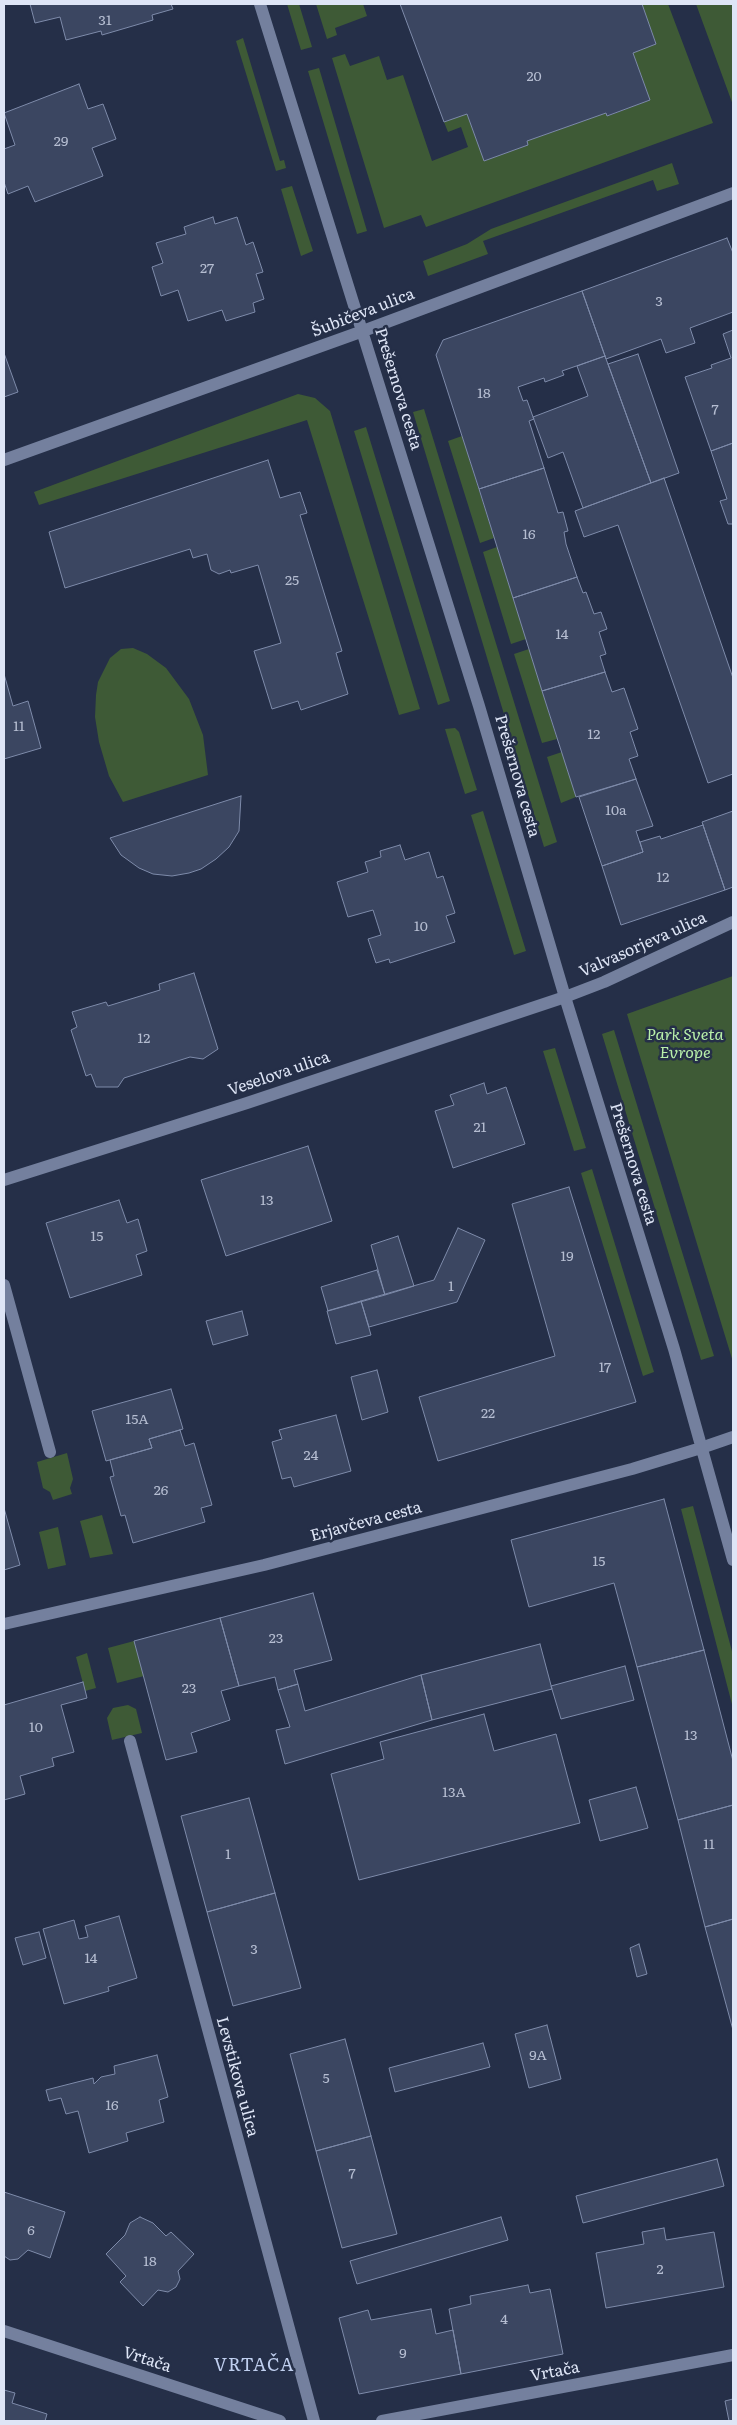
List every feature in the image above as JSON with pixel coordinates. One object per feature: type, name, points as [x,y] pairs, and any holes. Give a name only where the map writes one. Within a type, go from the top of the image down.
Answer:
[{"type":"street","name":"Prešernova cesta","points":[[260,4],[480,706],[565,997],[674,1349],[733,1560]]},
{"type":"street","name":"Šubičeva ulica","points":[[4,460],[363,332],[733,193]]},
{"type":"street","name":"Valvasorjeva ulica","points":[[565,997],[604,982],[733,922]]},
{"type":"street","name":"Veselova ulica","points":[[4,1180],[247,1103],[565,997]]},
{"type":"street","points":[[4,1285],[50,1452]]},
{"type":"street","name":"Erjavčeva cesta","points":[[4,1624],[264,1565],[632,1469],[733,1437]]},
{"type":"street","name":"Levstikova ulica","points":[[130,1741],[314,2421]]},
{"type":"street","name":"Vrtača","points":[[4,2331],[280,2421]]},
{"type":"street","name":"Vrtača","points":[[382,2421],[733,2355]]},
{"type":"green space","points":[[287,4],[299,4],[312,47],[301,50]]},
{"type":"green space","points":[[316,4],[363,4],[367,16],[335,28],[337,35],[327,39]]},
{"type":"green space","points":[[642,4],[668,4],[713,123],[426,227],[421,215],[384,228],[332,58],[345,54],[350,66],[379,56],[387,80],[403,75],[432,161],[468,147],[461,127],[448,132],[444,122],[467,114],[484,161],[528,145],[527,141],[606,113],[608,116],[650,100],[633,53],[656,44]]},
{"type":"green space","points":[[696,4],[733,4],[733,105]]},
{"type":"green space","points":[[243,38],[280,161],[284,160],[286,168],[276,171],[236,41]]},
{"type":"green space","points":[[319,68],[367,231],[357,234],[308,71]]},
{"type":"green space","points":[[672,163],[679,184],[657,191],[653,180],[483,241],[488,254],[428,276],[423,261],[467,244],[491,229]]},
{"type":"green space","points":[[292,186],[313,251],[301,256],[281,189]]},
{"type":"green space","points":[[298,394],[315,398],[330,411],[420,709],[399,715],[307,420],[39,505],[34,492]]},
{"type":"green space","points":[[424,409],[557,842],[544,847],[413,412]]},
{"type":"green space","points":[[366,427],[450,701],[438,705],[354,431]]},
{"type":"green space","points":[[462,436],[494,538],[480,543],[448,441]]},
{"type":"green space","points":[[497,547],[526,639],[511,644],[483,552]]},
{"type":"green space","points":[[133,648],[147,654],[166,668],[189,699],[203,735],[208,775],[123,802],[109,776],[99,742],[95,717],[96,695],[98,682],[110,658],[121,649]]},
{"type":"green space","points":[[529,649],[557,739],[542,743],[514,654]]},
{"type":"green space","points":[[455,728],[459,732],[477,790],[465,794],[445,729]]},
{"type":"green space","points":[[562,752],[576,797],[561,803],[547,757]]},
{"type":"green space","points":[[483,811],[526,951],[514,955],[471,815]]},
{"type":"green space","name":"Park Sveta Evrope","points":[[733,976],[733,1362],[627,1014]]},
{"type":"green space","points":[[614,1030],[714,1356],[701,1360],[602,1034]]},
{"type":"green space","points":[[555,1048],[586,1148],[574,1151],[543,1051]]},
{"type":"green space","points":[[592,1169],[654,1372],[643,1376],[581,1173]]},
{"type":"green space","points":[[67,1453],[73,1479],[70,1488],[72,1494],[53,1500],[50,1492],[43,1488],[37,1462]]},
{"type":"green space","points":[[693,1506],[733,1655],[733,1708],[681,1509]]},
{"type":"green space","points":[[102,1515],[113,1554],[90,1558],[80,1521]]},
{"type":"green space","points":[[58,1527],[66,1565],[48,1569],[39,1532]]},
{"type":"green space","points":[[134,1641],[144,1676],[117,1683],[108,1648]]},
{"type":"green space","points":[[87,1653],[96,1688],[85,1691],[76,1657]]},
{"type":"green space","points":[[128,1705],[136,1709],[142,1733],[112,1740],[107,1718],[113,1708]]},
{"type":"building","points":[[30,4],[171,4],[173,9],[152,15],[153,20],[102,35],[101,31],[66,40],[60,17],[35,23]]},
{"type":"building","points":[[400,4],[642,4],[656,44],[633,53],[650,100],[607,116],[606,113],[527,141],[528,145],[484,161],[467,114],[444,122]]},
{"type":"building","points":[[79,84],[88,109],[103,104],[116,139],[92,148],[103,176],[35,202],[28,186],[8,194],[4,182],[4,149],[15,145],[4,113]]},
{"type":"building","points":[[213,217],[215,224],[237,217],[246,245],[253,242],[263,272],[256,274],[264,299],[253,303],[255,312],[226,321],[222,310],[188,321],[178,290],[161,296],[152,267],[163,263],[156,243],[186,234],[184,227]]},
{"type":"building","points":[[727,238],[733,253],[733,312],[690,328],[695,343],[666,353],[661,339],[606,359],[582,291]]},
{"type":"building","points":[[582,291],[605,356],[562,371],[564,375],[545,382],[544,378],[518,387],[523,401],[527,400],[534,419],[529,421],[544,468],[479,489],[436,355],[443,340]]},
{"type":"building","points":[[733,330],[733,443],[711,451],[685,377],[712,368],[711,365],[731,358],[723,334]]},
{"type":"building","points":[[4,353],[18,392],[4,397]]},
{"type":"building","points":[[638,354],[679,473],[651,483],[608,364]]},
{"type":"building","points":[[605,356],[651,483],[583,508],[563,452],[548,458],[533,417],[588,396],[577,366]]},
{"type":"building","points":[[733,443],[733,524],[728,524],[720,501],[727,499],[711,451]]},
{"type":"building","points":[[268,460],[280,498],[300,492],[307,513],[300,515],[342,651],[336,653],[348,694],[301,710],[298,701],[272,709],[254,651],[281,643],[258,565],[231,573],[230,570],[219,574],[211,570],[207,554],[193,558],[190,549],[65,588],[49,532]]},
{"type":"building","points":[[544,468],[558,513],[563,512],[568,531],[564,532],[566,544],[577,577],[513,598],[479,489]]},
{"type":"building","points":[[664,478],[733,678],[733,774],[708,783],[618,525],[584,537],[575,511]]},
{"type":"building","points":[[577,577],[583,593],[586,592],[594,614],[601,612],[607,629],[599,632],[606,654],[600,656],[605,672],[542,691],[513,598]]},
{"type":"building","points":[[605,672],[612,692],[624,688],[638,729],[630,732],[638,756],[629,759],[636,779],[576,797],[542,691]]},
{"type":"building","points":[[4,674],[13,706],[28,701],[41,748],[4,759]]},
{"type":"building","points":[[636,779],[653,826],[636,831],[643,852],[602,866],[579,797]]},
{"type":"building","points":[[241,796],[239,831],[229,847],[201,869],[189,873],[172,876],[153,874],[139,868],[121,855],[110,838]]},
{"type":"building","points":[[733,811],[733,887],[725,890],[702,822]]},
{"type":"building","points":[[703,825],[725,890],[621,925],[602,866],[643,852],[640,842],[660,836],[661,839]]},
{"type":"building","points":[[400,845],[405,860],[429,852],[437,878],[443,876],[455,913],[446,916],[455,942],[390,963],[389,959],[376,963],[368,939],[381,935],[373,910],[348,917],[337,882],[368,872],[365,862],[381,857],[380,851]]},
{"type":"building","points":[[194,973],[218,1049],[203,1059],[190,1057],[124,1078],[118,1087],[96,1087],[91,1074],[86,1076],[71,1030],[77,1027],[72,1012],[106,1002],[108,1006],[160,990],[159,984]]},
{"type":"building","points":[[484,1083],[487,1094],[506,1087],[525,1144],[453,1168],[435,1111],[454,1105],[450,1095]]},
{"type":"building","points":[[308,1146],[332,1221],[226,1256],[201,1180]]},
{"type":"building","points":[[569,1187],[636,1402],[438,1461],[419,1397],[555,1356],[512,1204]]},
{"type":"building","points":[[119,1200],[127,1223],[138,1219],[147,1251],[136,1255],[142,1275],[70,1298],[46,1223]]},
{"type":"building","points":[[458,1228],[485,1240],[457,1302],[369,1327],[361,1301],[434,1280]]},
{"type":"building","points":[[398,1236],[414,1286],[385,1295],[371,1245]]},
{"type":"building","points":[[377,1270],[385,1295],[328,1311],[321,1287]]},
{"type":"building","points":[[361,1301],[371,1335],[336,1344],[327,1311]]},
{"type":"building","points":[[242,1311],[248,1335],[213,1345],[206,1321]]},
{"type":"building","points":[[377,1370],[388,1412],[362,1420],[351,1377]]},
{"type":"building","points":[[171,1389],[183,1429],[149,1439],[152,1448],[106,1461],[92,1411]]},
{"type":"building","points":[[336,1415],[351,1471],[294,1487],[291,1477],[282,1479],[272,1442],[282,1439],[279,1430]]},
{"type":"building","points":[[180,1430],[185,1446],[194,1443],[212,1505],[201,1508],[205,1522],[133,1543],[125,1515],[121,1516],[110,1477],[114,1476],[110,1460],[152,1448],[149,1439]]},
{"type":"building","points":[[664,1499],[704,1650],[637,1667],[614,1583],[529,1607],[511,1540]]},
{"type":"building","points":[[4,1508],[20,1565],[4,1570]]},
{"type":"building","points":[[313,1593],[332,1660],[294,1670],[298,1684],[278,1690],[275,1677],[239,1686],[220,1618]]},
{"type":"building","points":[[220,1618],[239,1686],[221,1691],[230,1720],[191,1733],[197,1752],[166,1760],[134,1641]]},
{"type":"building","points":[[540,1644],[552,1689],[432,1720],[421,1675]]},
{"type":"building","points":[[704,1650],[733,1761],[733,1805],[678,1820],[637,1667]]},
{"type":"building","points":[[625,1666],[634,1700],[561,1719],[551,1686]]},
{"type":"building","points":[[421,1675],[432,1720],[285,1764],[276,1730],[290,1727],[278,1690],[298,1684],[305,1711]]},
{"type":"building","points":[[83,1682],[87,1698],[61,1705],[74,1752],[52,1758],[54,1766],[20,1776],[25,1794],[4,1800],[4,1705]]},
{"type":"building","points":[[484,1714],[494,1751],[556,1734],[580,1823],[359,1880],[331,1774],[384,1759],[380,1742]]},
{"type":"building","points":[[636,1787],[648,1828],[600,1841],[589,1800]]},
{"type":"building","points":[[249,1798],[275,1893],[207,1912],[181,1816]]},
{"type":"building","points":[[733,1805],[733,1919],[705,1927],[678,1820]]},
{"type":"building","points":[[275,1893],[301,1988],[233,2006],[207,1912]]},
{"type":"building","points":[[119,1916],[137,1978],[108,1987],[109,1991],[64,2004],[43,1929],[74,1920],[79,1939],[88,1937],[85,1926]]},
{"type":"building","points":[[733,1919],[733,2030],[705,1927]]},
{"type":"building","points":[[39,1932],[46,1958],[23,1965],[15,1938]]},
{"type":"building","points":[[639,1944],[647,1974],[637,1977],[630,1948]]},
{"type":"building","points":[[547,2025],[561,2079],[529,2088],[515,2034]]},
{"type":"building","points":[[345,2039],[371,2136],[316,2151],[290,2054]]},
{"type":"building","points":[[483,2043],[490,2067],[395,2092],[389,2068]]},
{"type":"building","points":[[157,2055],[168,2097],[159,2100],[164,2122],[126,2133],[128,2141],[89,2153],[78,2111],[66,2114],[61,2098],[49,2101],[46,2090],[93,2078],[94,2084],[101,2077],[115,2074],[114,2066]]},
{"type":"building","points":[[371,2136],[397,2234],[342,2248],[316,2151]]},
{"type":"building","points":[[717,2159],[724,2186],[583,2223],[576,2196]]},
{"type":"building","points":[[4,2192],[65,2212],[50,2258],[28,2250],[18,2259],[10,2260],[4,2256]]},
{"type":"building","points":[[140,2217],[153,2223],[166,2236],[171,2232],[194,2254],[178,2271],[180,2279],[176,2287],[168,2292],[158,2290],[143,2306],[120,2282],[126,2276],[106,2254],[125,2235],[130,2223]]},
{"type":"building","points":[[501,2217],[508,2240],[357,2284],[350,2261]]},
{"type":"building","points":[[664,2228],[666,2240],[714,2232],[724,2287],[606,2308],[596,2253],[644,2244],[642,2232]]},
{"type":"building","points":[[528,2285],[530,2293],[550,2289],[563,2354],[461,2374],[449,2309],[471,2304],[470,2296]]},
{"type":"building","points":[[431,2309],[436,2334],[453,2330],[461,2374],[359,2394],[339,2318],[368,2310],[371,2320]]},
{"type":"building","points":[[4,2390],[15,2393],[12,2403],[47,2414],[45,2421],[4,2421]]},
{"type":"building","points":[[733,2399],[733,2421],[729,2421],[725,2401]]},
{"type":"district","name":"VRTAČA","points":[[254,2366]]}]
